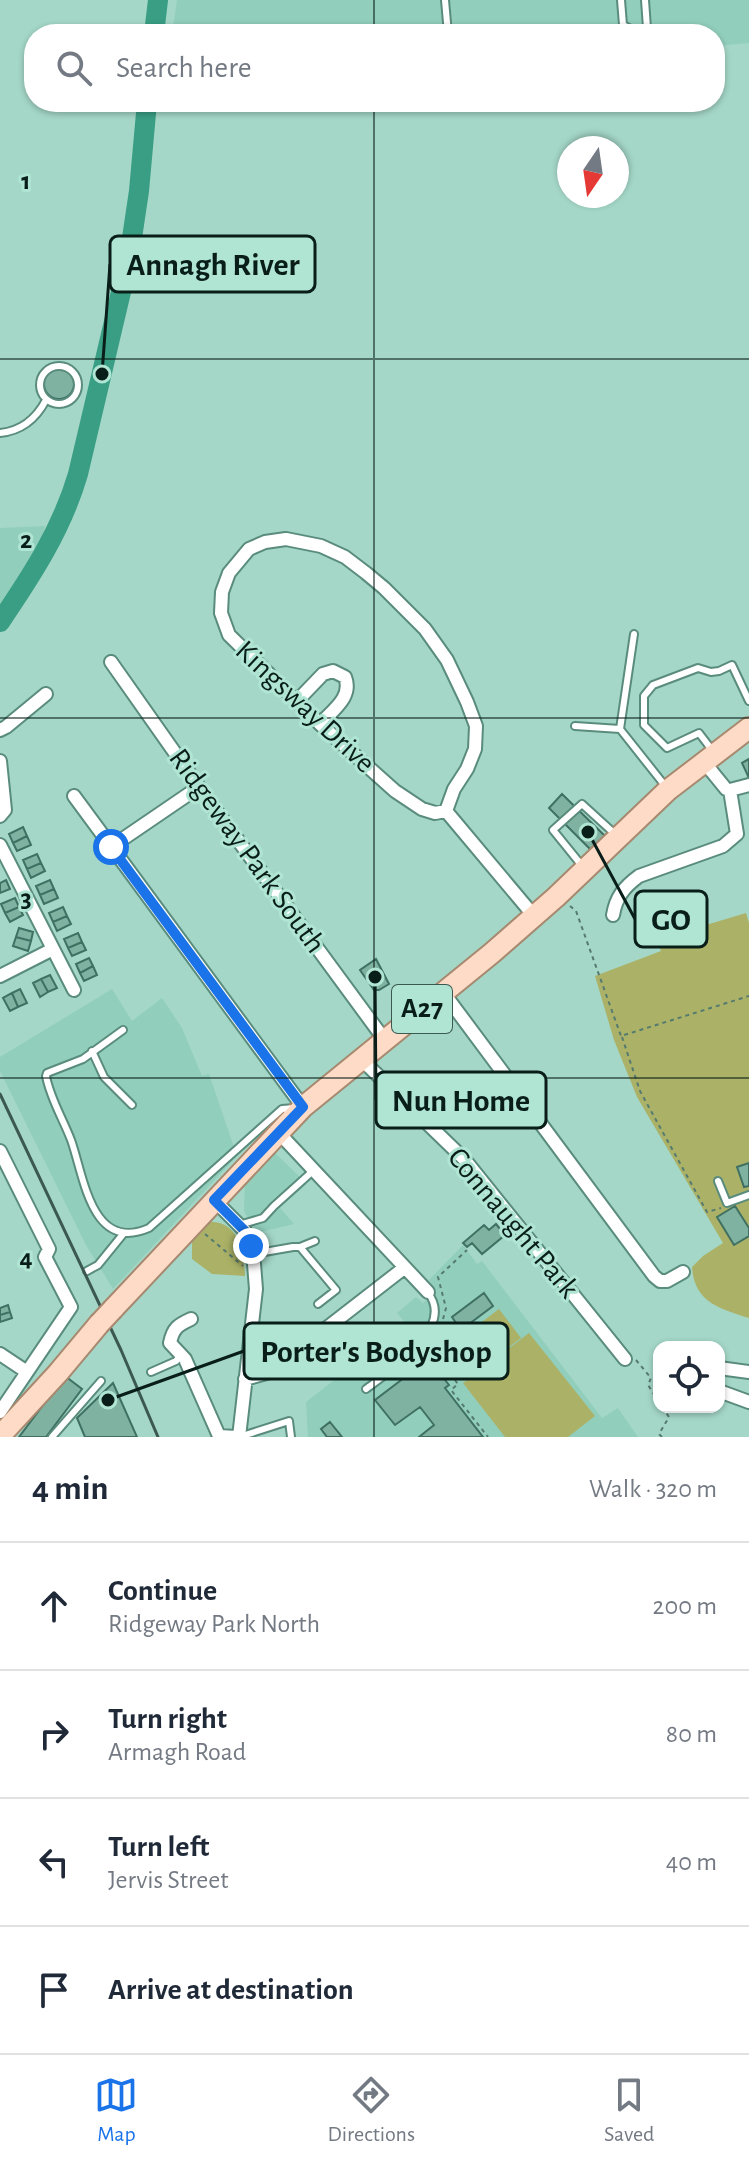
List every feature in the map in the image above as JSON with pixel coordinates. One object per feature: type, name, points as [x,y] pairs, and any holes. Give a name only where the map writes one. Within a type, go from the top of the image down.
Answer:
[{"type":"main road","name":"A27","points":[[0,1436],[106,1316],[303,1107],[556,897],[668,790],[749,728]]},
{"type":"street","name":"Kingsway Drive","points":[[286,539],[321,546],[345,557],[402,604],[447,660],[476,726],[475,749],[446,811],[435,813],[422,809],[395,791],[297,701],[229,635],[221,613],[222,592],[229,573],[249,549],[265,542],[286,539]]},
{"type":"street","name":"Ridgeway Park South","points":[[111,662],[384,1039]]},
{"type":"street","points":[[297,701],[323,674],[333,671],[345,677],[348,690],[320,724]]},
{"type":"street","points":[[0,730],[43,697],[31,688]]},
{"type":"street","points":[[709,758],[726,789],[749,785]]},
{"type":"street","points":[[0,816],[5,810],[1,770]]},
{"type":"street","points":[[111,847],[199,787]]},
{"type":"street","points":[[613,915],[615,902],[627,884],[639,876],[723,846],[743,834],[730,790]]},
{"type":"street","points":[[74,796],[303,1107]]},
{"type":"street","points":[[446,811],[534,916]]},
{"type":"street","points":[[0,845],[74,990]]},
{"type":"street","points":[[0,976],[53,949]]},
{"type":"street","points":[[443,992],[654,1276],[660,1281],[667,1281],[683,1272]]},
{"type":"street","name":"Connaught Park","points":[[361,1059],[465,1160],[625,1359]]},
{"type":"street","points":[[278,1132],[428,1292]]},
{"type":"street","points":[[0,1151],[49,1249],[45,1257],[71,1307],[0,1412]]},
{"type":"street","points":[[191,1319],[172,1330],[170,1343],[181,1355],[218,1436],[238,1437],[256,1289],[254,1259],[245,1231],[214,1200]]},
{"type":"street","points":[[245,1379],[270,1372],[404,1268]]},
{"type":"street","points":[[0,1354],[27,1372]]},
{"type":"street","points":[[725,1369],[749,1372]]},
{"type":"street","points":[[725,1393],[749,1402]]},
{"type":"lane","points":[[445,0],[447,24]]},
{"type":"lane","points":[[621,0],[623,24]]},
{"type":"lane","points":[[645,0],[647,24]]},
{"type":"lane","points":[[58,365],[70,368],[77,378],[75,396],[58,404],[46,400],[40,388],[42,375],[58,365]]},
{"type":"lane","points":[[0,433],[15,431],[25,424],[46,400]]},
{"type":"lane","points":[[634,634],[620,729],[668,790]]},
{"type":"lane","points":[[709,758],[699,733],[667,748],[644,725],[644,696],[653,685],[698,668],[711,672],[732,665],[749,701]]},
{"type":"lane","points":[[575,726],[620,729]]},
{"type":"lane","points":[[585,870],[553,830],[582,804],[618,837]]},
{"type":"lane","points":[[123,1030],[83,1059],[47,1073],[46,1079],[71,1141],[92,1209],[103,1222],[124,1233],[138,1233],[149,1228],[282,1109],[303,1107]]},
{"type":"lane","points":[[92,1051],[104,1077],[132,1105]]},
{"type":"lane","points":[[239,1225],[263,1218],[314,1170]]},
{"type":"lane","points":[[718,1181],[727,1203],[749,1195]]},
{"type":"lane","points":[[87,1271],[98,1265],[124,1233]]},
{"type":"lane","points":[[254,1259],[315,1241]]},
{"type":"lane","points":[[300,1247],[336,1290],[318,1304]]},
{"type":"lane","points":[[366,1389],[429,1337],[436,1313],[428,1292]]},
{"type":"lane","points":[[429,1337],[443,1352]]},
{"type":"lane","points":[[151,1372],[176,1361],[181,1355]]},
{"type":"lane","points":[[52,1437],[101,1381]]},
{"type":"lane","points":[[238,1437],[289,1421],[291,1437]]},
{"type":"path","points":[[556,897],[576,911],[640,1091],[707,1212],[726,1207],[727,1203]]},
{"type":"path","points":[[621,1036],[749,996]]},
{"type":"path","points":[[192,1223],[242,1266],[254,1259]]},
{"type":"path","points":[[467,1250],[438,1277],[446,1308],[442,1324],[429,1337],[428,1345],[458,1384],[451,1390],[488,1437]]},
{"type":"path","points":[[625,1359],[634,1358],[643,1368],[651,1378],[648,1385],[653,1393]]},
{"type":"path","points":[[662,1437],[659,1434],[669,1417],[666,1413]]},
{"type":"shaded area","points":[[177,0],[749,0],[749,43],[725,45],[725,24],[173,24]]},
{"type":"shaded area","points":[[45,526],[37,556],[0,608],[0,528]]},
{"type":"shaded area","points":[[112,989],[132,1021],[162,998],[182,1028],[202,1076],[209,1074],[237,1156],[113,1289],[86,1245],[0,1071],[0,1057]]},
{"type":"shaded area","points":[[273,1151],[307,1184],[280,1208],[294,1224],[256,1233],[244,1211],[245,1180]]},
{"type":"shaded area","points":[[463,1245],[477,1264],[482,1261],[602,1418],[618,1408],[638,1437],[308,1437],[306,1402],[406,1324],[397,1313],[416,1297],[423,1303],[437,1291],[429,1280]]},
{"type":"green space","points":[[746,913],[749,923],[749,1318],[710,1302],[698,1288],[692,1267],[723,1243],[637,1097],[614,1040],[595,976],[661,951],[656,940]]},
{"type":"green space","points":[[209,1222],[227,1226],[233,1232],[241,1248],[245,1276],[212,1274],[192,1259],[192,1236]]},
{"type":"green space","points":[[499,1309],[521,1338],[463,1381],[441,1353]]},
{"type":"green space","points":[[529,1333],[595,1416],[568,1437],[505,1437],[463,1383]]},
{"type":"building","points":[[59,369],[69,374],[74,384],[69,394],[59,399],[49,394],[44,384],[49,374]]},
{"type":"building","points":[[749,759],[749,778],[742,763]]},
{"type":"building","points":[[562,794],[605,836],[591,850],[549,808]]},
{"type":"building","points":[[23,827],[27,836],[13,843],[9,834]]},
{"type":"building","points":[[27,836],[31,845],[17,851],[13,843]]},
{"type":"building","points":[[37,854],[41,863],[27,869],[23,860]]},
{"type":"building","points":[[41,863],[45,871],[31,878],[27,869]]},
{"type":"building","points":[[6,880],[10,889],[0,893],[0,883]]},
{"type":"building","points":[[50,880],[54,889],[40,895],[36,886]]},
{"type":"building","points":[[54,889],[58,898],[44,904],[40,895]]},
{"type":"building","points":[[15,898],[19,907],[5,913],[1,904]]},
{"type":"building","points":[[19,907],[23,915],[10,922],[5,913]]},
{"type":"building","points":[[63,907],[67,916],[53,922],[49,913]]},
{"type":"building","points":[[67,916],[71,924],[57,931],[53,922]]},
{"type":"building","points":[[19,928],[33,932],[31,941],[16,937]]},
{"type":"building","points":[[78,933],[82,942],[68,948],[64,939]]},
{"type":"building","points":[[16,937],[31,941],[28,951],[13,946]]},
{"type":"building","points":[[82,942],[86,950],[72,956],[68,948]]},
{"type":"building","points":[[89,958],[93,966],[80,973],[76,964]]},
{"type":"building","points":[[376,959],[389,984],[379,990],[374,990],[360,970]]},
{"type":"building","points":[[93,966],[97,975],[84,981],[80,973]]},
{"type":"building","points":[[50,975],[57,988],[48,992],[41,979]]},
{"type":"building","points":[[41,979],[48,992],[40,997],[33,983]]},
{"type":"building","points":[[20,989],[27,1003],[18,1007],[12,993]]},
{"type":"building","points":[[12,993],[18,1007],[10,1011],[3,998]]},
{"type":"building","points":[[749,1163],[749,1186],[744,1187],[737,1167]]},
{"type":"building","points":[[735,1206],[749,1228],[749,1236],[734,1245],[717,1217]]},
{"type":"building","points":[[496,1224],[505,1235],[482,1254],[472,1243],[467,1247],[463,1243],[484,1225],[489,1230]]},
{"type":"building","points":[[484,1293],[493,1306],[461,1330],[452,1317]]},
{"type":"building","points":[[8,1305],[10,1312],[0,1315],[0,1308]]},
{"type":"building","points":[[10,1312],[12,1318],[0,1322],[0,1315]]},
{"type":"building","points":[[430,1361],[449,1385],[445,1388],[483,1437],[419,1437],[434,1425],[420,1407],[395,1425],[375,1400]]},
{"type":"building","points":[[65,1376],[82,1389],[46,1437],[19,1437]]},
{"type":"building","points":[[113,1383],[137,1437],[85,1437],[77,1418]]},
{"type":"building","points":[[330,1422],[342,1437],[327,1437],[321,1429]]},
{"type":"waterway","points":[[155,24],[158,0]]},
{"type":"waterway","points":[[0,622],[55,533],[78,474],[129,258],[146,112]]},
{"type":"railway","points":[[0,1094],[121,1350],[158,1437]]},
{"type":"place","name":"Annagh River","points":[[102,374]]},
{"type":"place","name":"GO","points":[[588,832]]},
{"type":"place","name":"Nun Home","points":[[375,977]]},
{"type":"place","name":"Porter's Bodyshop","points":[[108,1400]]},
{"type":"route","points":[[111,847],[303,1107],[214,1200],[245,1231],[251,1246]]}]
